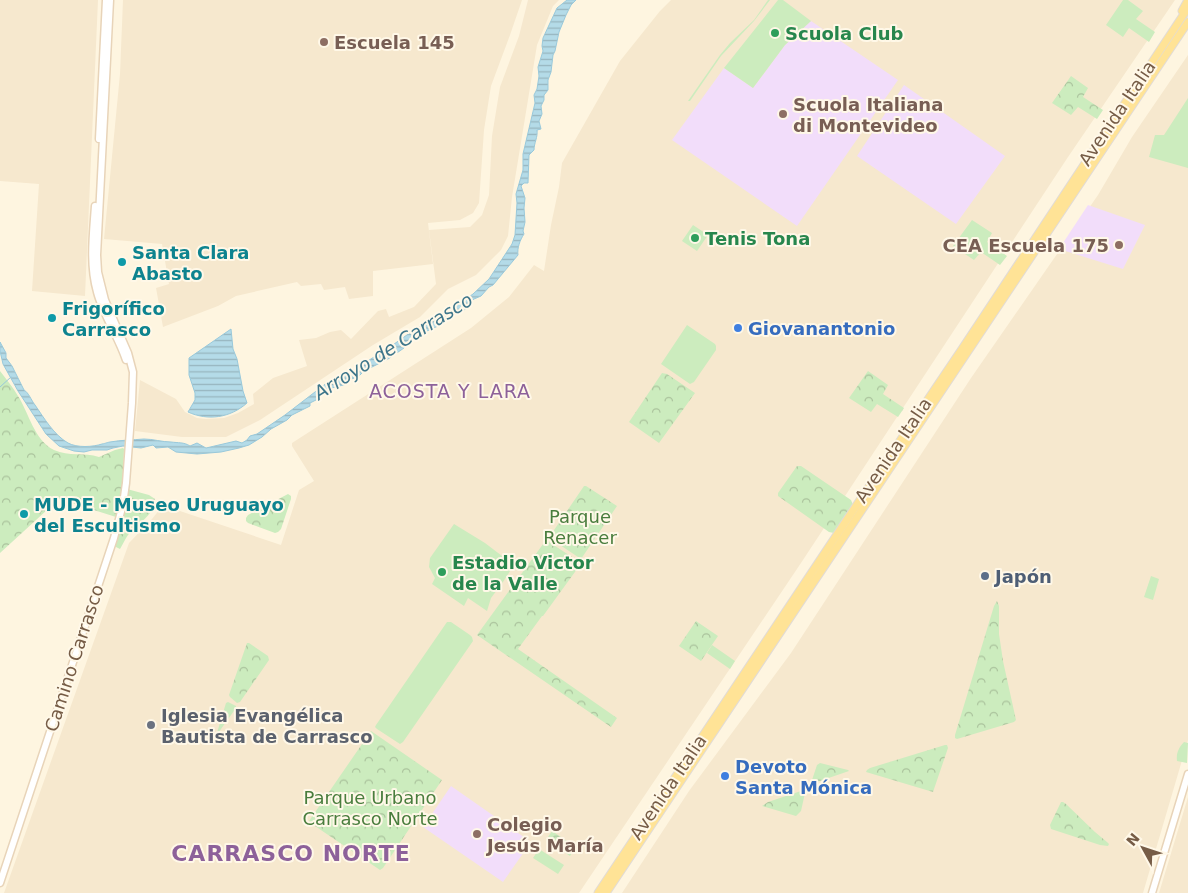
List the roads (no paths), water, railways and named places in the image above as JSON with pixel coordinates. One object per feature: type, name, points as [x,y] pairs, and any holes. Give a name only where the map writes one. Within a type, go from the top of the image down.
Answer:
[{"type":"main road","points":[[106,0],[93,264],[96,290],[132,377]]},
{"type":"main road","points":[[110,0],[97,264],[105,300],[131,363],[132,377]]},
{"type":"main road","points":[[1180,18],[1181,12],[1188,0]]},
{"type":"main road","name":"Avenida Italia","points":[[598,893],[681,775],[692,751],[1188,8]]},
{"type":"main road","name":"Avenida Italia","points":[[606,893],[668,800],[678,779],[1188,22]]},
{"type":"main road","name":"Camino Carrasco","points":[[0,883],[123,504],[130,430],[132,377]]},
{"type":"main road","points":[[1152,893],[1188,774]]},
{"type":"water","name":"Arroyo de Carrasco","points":[[567,0],[576,0],[571,5],[559,32],[548,80],[548,90],[544,95],[541,106],[542,114],[539,121],[541,129],[537,130],[534,150],[529,155],[528,183],[524,183],[521,186],[525,198],[525,222],[524,234],[519,244],[518,255],[493,285],[481,296],[466,305],[466,309],[427,331],[420,338],[415,337],[410,340],[404,348],[388,359],[364,371],[358,377],[351,379],[347,384],[324,390],[318,399],[310,403],[310,406],[292,415],[249,445],[239,448],[197,454],[176,452],[168,447],[156,448],[153,445],[141,448],[123,446],[107,450],[84,452],[59,446],[46,434],[3,364],[0,342],[6,353],[6,358],[24,390],[54,431],[68,443],[76,446],[90,446],[114,441],[144,439],[181,443],[190,446],[197,443],[206,448],[236,441],[242,443],[250,436],[257,434],[285,415],[328,382],[345,375],[473,294],[489,279],[512,244],[515,235],[516,194],[523,170],[523,154],[535,103],[534,95],[537,89],[538,67],[543,51],[543,38],[557,8]]},
{"type":"water","points":[[231,329],[233,349],[247,403],[226,415],[203,417],[188,412],[195,400],[195,393],[189,375],[189,358]]},
{"type":"waterway","points":[[0,387],[11,377]]},
{"type":"place","name":"Scuola Club","points":[[775,33]]},
{"type":"place","name":"Escuela 145","points":[[324,42]]},
{"type":"place","name":"Scuola Italiana di Montevideo","points":[[783,114]]},
{"type":"place","name":"Tenis Tona","points":[[695,238]]},
{"type":"place","name":"CEA Escuela 175","points":[[1119,245]]},
{"type":"place","name":"Santa Clara Abasto","points":[[122,262]]},
{"type":"place","name":"Frigorífico Carrasco","points":[[52,318]]},
{"type":"place","name":"Giovanantonio","points":[[738,328]]},
{"type":"place","name":"MUDE - Museo Uruguayo del Escultismo","points":[[24,514]]},
{"type":"place","name":"Estadio Victor de la Valle","points":[[442,572]]},
{"type":"place","name":"Japón","points":[[985,576]]},
{"type":"place","name":"Iglesia Evangélica Bautista de Carrasco","points":[[151,725]]},
{"type":"place","name":"Devoto Santa Mónica","points":[[725,776]]},
{"type":"place","name":"Colegio Jesús María","points":[[477,834]]},
{"type":"district","name":"ACOSTA Y LARA","points":[[450,391]]},
{"type":"district","name":"CARRASCO NORTE","points":[[291,853]]},
{"type":"park label","name":"Parque Renacer","points":[[580,526]]},
{"type":"park label","name":"Parque Urbano Carrasco Norte","points":[[370,808]]}]
